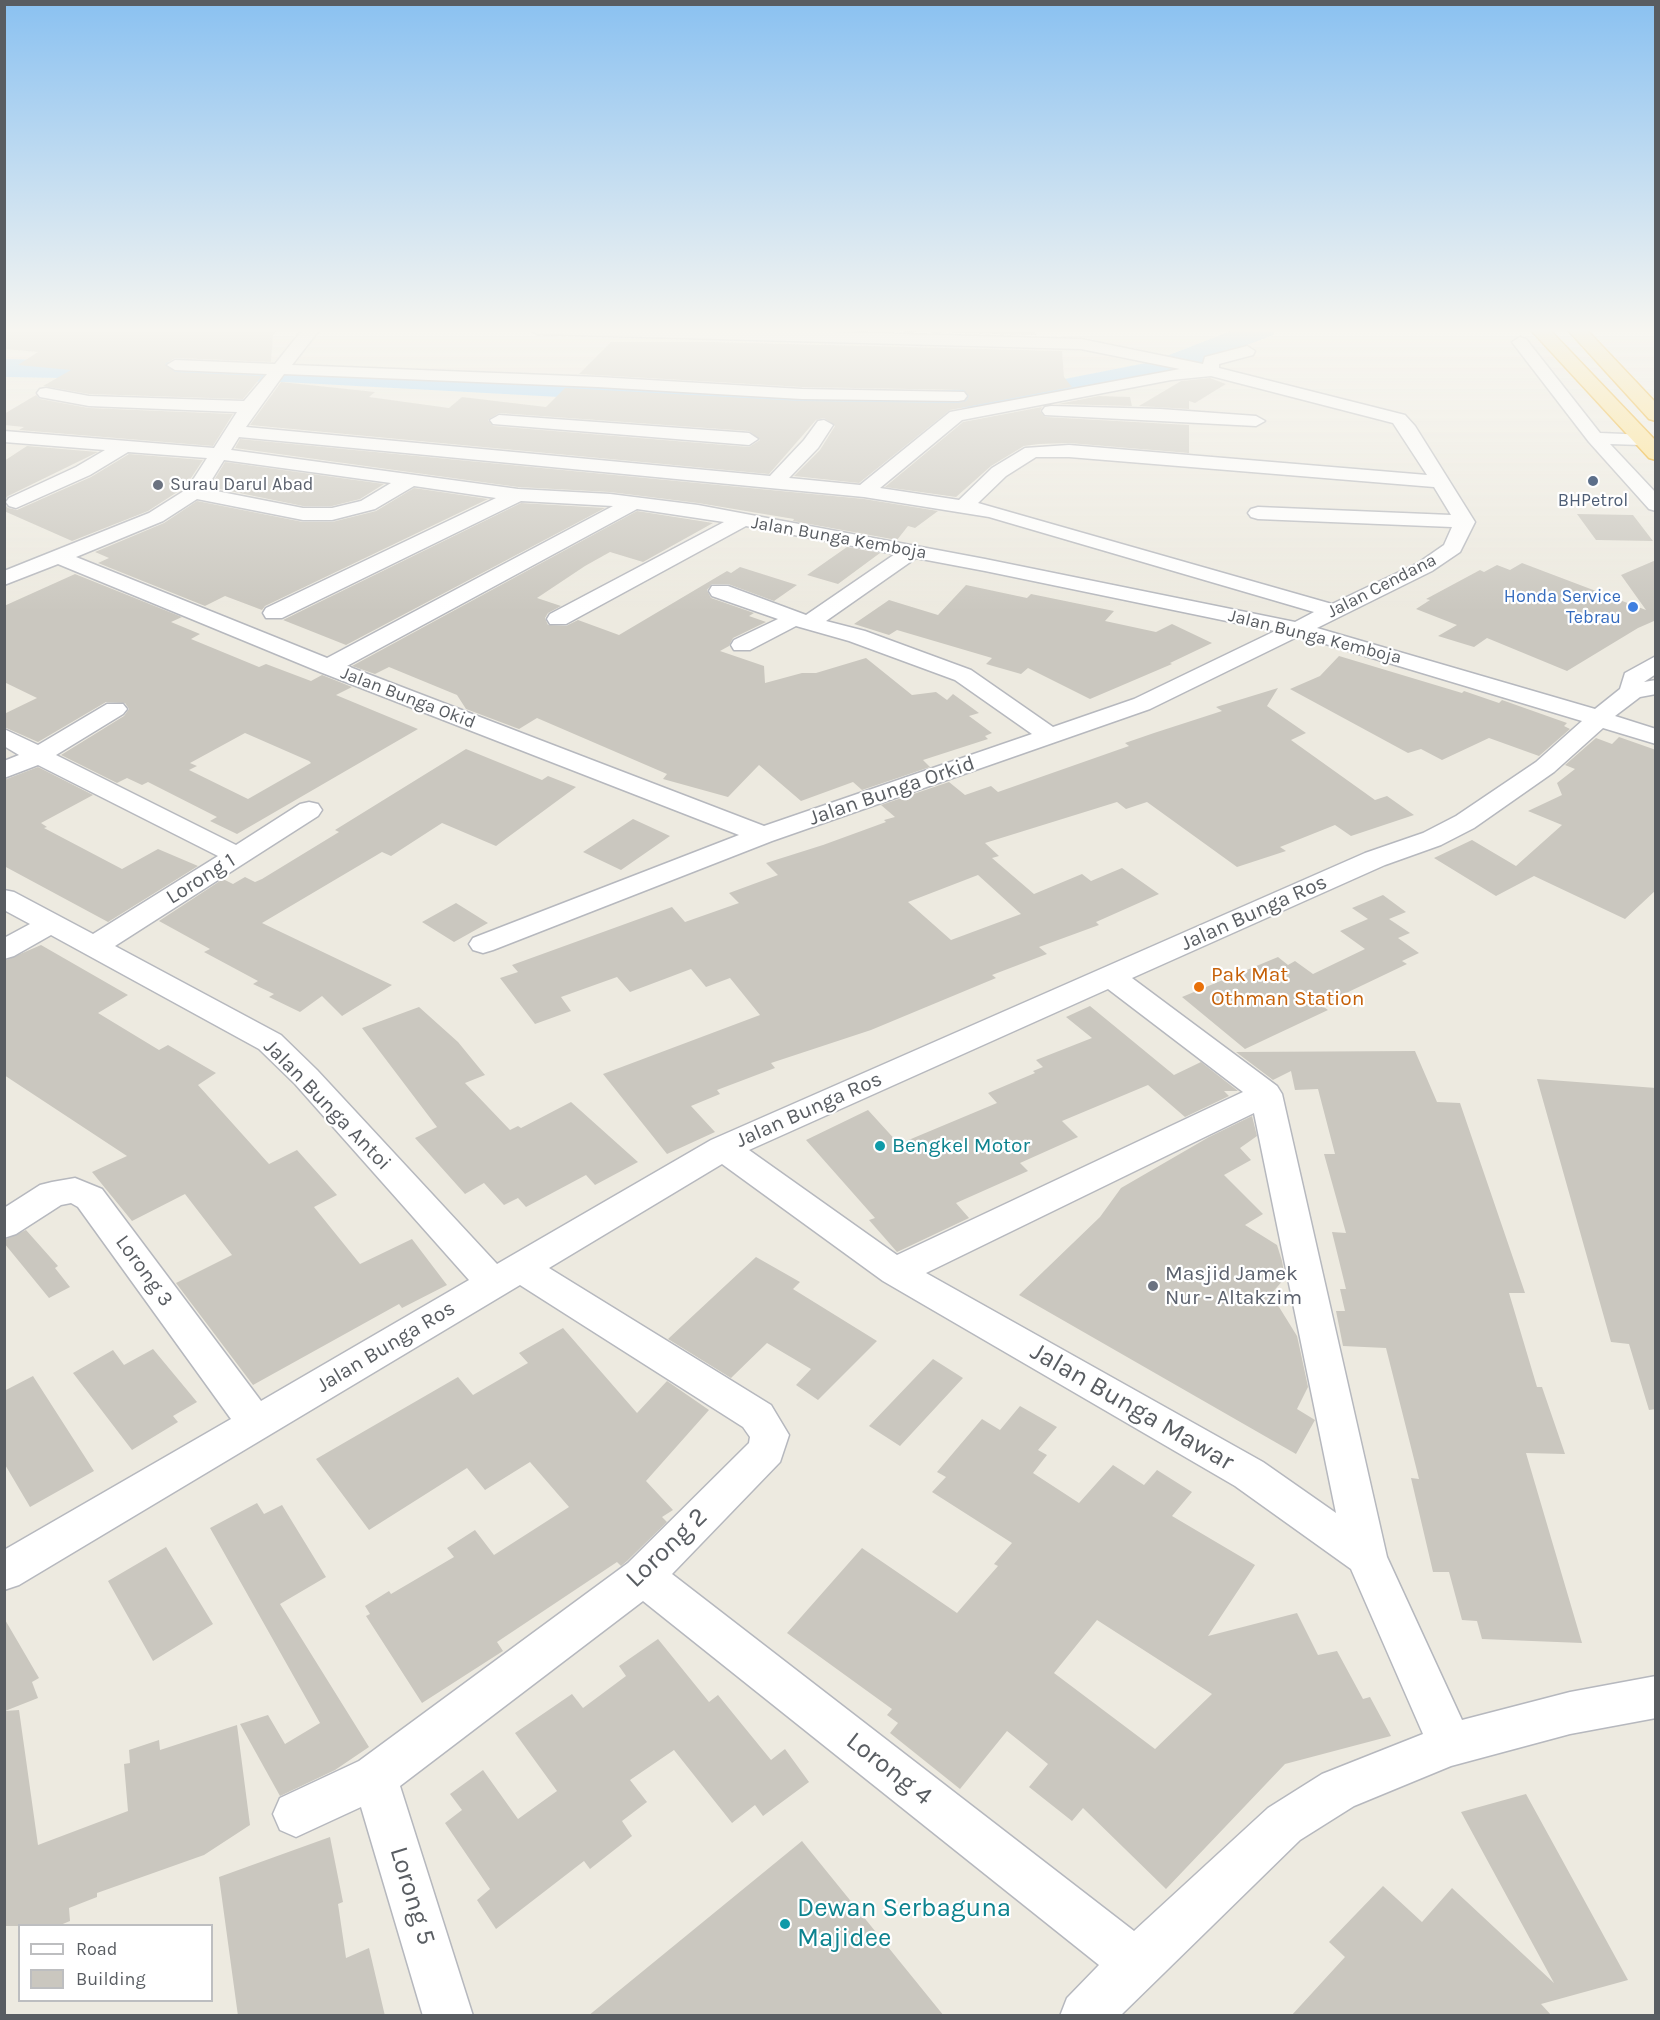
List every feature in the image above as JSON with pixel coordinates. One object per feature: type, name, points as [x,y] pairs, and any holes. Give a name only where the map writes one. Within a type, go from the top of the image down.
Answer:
[{"type":"highway","points":[[1626,423],[1656,454]]},
{"type":"street","points":[[4,579],[156,517],[194,493],[239,423]]},
{"type":"street","points":[[541,423],[749,439],[730,464]]},
{"type":"street","points":[[864,490],[945,423]]},
{"type":"street","points":[[1404,423],[1465,522]]},
{"type":"street","points":[[1583,423],[1656,505]]},
{"type":"street","points":[[775,482],[812,444],[824,425]]},
{"type":"street","name":"Jalan Bunga Kemboja","points":[[234,431],[622,468],[730,464],[775,482],[864,490],[991,511],[1333,611]]},
{"type":"street","points":[[622,468],[654,432]]},
{"type":"street","name":"Jalan Bunga Kemboja","points":[[4,436],[220,454],[518,495],[634,503],[698,511],[913,551],[1298,629],[1507,689],[1656,737]]},
{"type":"street","points":[[1595,438],[1641,439]]},
{"type":"street","points":[[4,454],[28,439]]},
{"type":"street","points":[[16,502],[83,471],[123,447]]},
{"type":"street","points":[[963,507],[999,472],[1032,452],[1069,451],[1440,482]]},
{"type":"street","points":[[194,493],[303,514],[332,514],[368,505],[411,480]]},
{"type":"street","points":[[274,613],[518,495]]},
{"type":"street","points":[[328,667],[634,503]]},
{"type":"street","points":[[1258,513],[1465,522]]},
{"type":"street","points":[[558,619],[742,520]]},
{"type":"street","name":"Jalan Cendana","points":[[1298,629],[1425,567],[1453,548],[1465,522]]},
{"type":"street","points":[[742,645],[802,621],[913,551]]},
{"type":"street","name":"Jalan Bunga Okid","points":[[56,556],[328,667],[763,835]]},
{"type":"street","points":[[720,591],[802,621],[857,636],[963,675],[1051,736]]},
{"type":"street","name":"Jalan Bunga Orkid","points":[[483,944],[763,835],[1142,704],[1298,629]]},
{"type":"street","name":"Jalan Bunga Ros","points":[[1626,696],[1633,678],[1656,663]]},
{"type":"street","name":"Jalan Bunga Ros","points":[[4,1572],[723,1148],[1375,860],[1432,839],[1465,822],[1545,767],[1596,718],[1626,696],[1656,687]]},
{"type":"street","points":[[1507,689],[1626,696]]},
{"type":"street","points":[[4,771],[38,755],[115,710]]},
{"type":"street","points":[[4,736],[238,856]]},
{"type":"street","name":"Lorong 1","points":[[93,947],[309,810]]},
{"type":"street","name":"Jalan Bunga Antoi","points":[[4,898],[270,1042],[507,1275]]},
{"type":"street","points":[[4,950],[50,924]]},
{"type":"street","points":[[1112,977],[1266,1094],[1366,1557],[1450,1745]]},
{"type":"street","points":[[895,1272],[1266,1094]]},
{"type":"street","name":"Jalan Bunga Mawar","points":[[723,1148],[895,1272],[1249,1474],[1366,1557]]},
{"type":"street","name":"Lorong 3","points":[[4,1225],[52,1194],[75,1190],[90,1198],[256,1423]]},
{"type":"street","name":"Lorong 2","points":[[296,1814],[375,1777],[643,1576],[766,1450],[770,1435],[757,1416],[507,1275]]},
{"type":"street","name":"Lorong 4","points":[[643,1576],[1136,1963]]},
{"type":"street","points":[[1085,2016],[1136,1963],[1284,1824],[1338,1790],[1450,1745],[1570,1713],[1656,1697]]},
{"type":"street","name":"Lorong 5","points":[[375,1777],[448,2016]]},
{"type":"building","points":[[227,423],[213,446],[19,430],[24,427],[4,425]]},
{"type":"building","points":[[491,423],[493,426],[749,447],[760,440],[749,431],[642,423],[813,423],[769,474],[250,425]]},
{"type":"building","points":[[831,423],[933,423],[859,483],[794,476],[820,450],[835,426]]},
{"type":"building","points":[[961,423],[1189,425],[1189,453],[1069,443],[1039,444],[1024,446],[991,466],[956,497],[885,487]]},
{"type":"building","points":[[240,439],[864,499],[938,511],[915,528],[908,526],[897,540],[793,521],[794,519],[698,503],[610,492],[518,487],[235,448]]},
{"type":"building","points":[[27,446],[98,452],[4,500],[4,461]]},
{"type":"building","points":[[129,454],[203,460],[185,487],[148,511],[72,541],[4,511],[4,504],[8,508],[17,510],[91,477]]},
{"type":"building","points":[[225,462],[384,484],[360,499],[332,506],[303,506],[210,487]]},
{"type":"building","points":[[414,488],[488,499],[265,606],[262,610],[225,596],[205,606],[98,563],[109,558],[95,552],[164,523],[197,501],[303,522],[332,522],[376,511]]},
{"type":"building","points":[[521,503],[605,508],[346,645],[283,620]]},
{"type":"building","points":[[637,511],[713,523],[643,562],[610,552],[585,566],[537,598],[561,606],[548,613],[545,618],[548,625],[566,626],[578,620],[619,635],[727,571],[731,573],[740,567],[797,585],[774,601],[728,584],[712,584],[707,590],[711,598],[754,613],[749,616],[766,622],[733,638],[729,646],[720,651],[764,666],[765,683],[802,673],[816,673],[866,658],[912,695],[936,692],[947,700],[953,694],[979,713],[969,716],[992,733],[985,736],[988,739],[923,760],[930,767],[862,790],[853,782],[801,801],[759,765],[728,797],[663,779],[667,774],[537,718],[519,729],[466,709],[457,695],[389,667],[375,674],[352,666]]},
{"type":"building","points":[[1577,514],[1633,515],[1653,541],[1596,540]]},
{"type":"building","points":[[847,547],[880,553],[838,584],[807,575]]},
{"type":"building","points":[[1656,560],[1656,624],[1654,621],[1638,628],[1567,671],[1487,638],[1474,647],[1438,636],[1457,625],[1416,609],[1430,600],[1426,599],[1480,570],[1484,572],[1497,565],[1510,570],[1522,563],[1646,610],[1621,575]]},
{"type":"building","points":[[75,574],[182,617],[171,622],[200,634],[191,639],[259,667],[266,664],[311,681],[322,675],[352,687],[336,695],[418,729],[237,834],[210,821],[217,817],[148,782],[142,785],[127,778],[117,783],[61,755],[124,716],[129,709],[125,703],[106,702],[38,742],[4,727],[4,714],[37,698],[4,682],[4,606]],"holes":[[[245,733],[311,763],[248,799],[189,770],[197,766],[190,763]]]},
{"type":"building","points":[[966,585],[1027,598],[1031,594],[1114,611],[1105,621],[1156,632],[1172,624],[1212,643],[1170,663],[1172,664],[1090,699],[1028,668],[1021,674],[986,664],[992,658],[897,630],[889,635],[854,624],[889,600],[938,615]]},
{"type":"building","points":[[1339,656],[1499,703],[1502,700],[1567,723],[1564,726],[1570,729],[1539,756],[1489,738],[1442,760],[1421,749],[1408,753],[1290,689],[1320,676]]},
{"type":"building","points":[[1278,688],[1267,706],[1306,733],[1291,740],[1375,800],[1387,796],[1414,815],[1351,836],[1335,825],[1280,847],[1286,851],[1237,867],[1147,802],[1126,809],[1117,802],[985,843],[999,856],[992,858],[1034,894],[1082,874],[1091,881],[1122,868],[1159,894],[1096,922],[1099,925],[1039,947],[1047,954],[992,975],[996,978],[871,1030],[771,1063],[775,1068],[717,1090],[720,1094],[691,1106],[715,1132],[667,1154],[603,1074],[760,1015],[730,978],[706,987],[691,969],[630,992],[617,977],[561,997],[571,1011],[535,1024],[500,978],[518,972],[512,965],[672,907],[685,922],[739,903],[729,893],[778,875],[766,863],[823,845],[895,817],[881,805],[949,782],[965,795],[991,786],[998,792],[1129,746],[1125,743],[1222,711],[1216,707]],"holes":[[[978,875],[1021,914],[951,940],[908,902]]]},
{"type":"building","points":[[1619,737],[1656,750],[1656,890],[1625,919],[1534,876],[1496,896],[1434,858],[1472,840],[1516,866],[1562,825],[1528,811],[1562,795],[1557,783],[1575,769],[1565,765],[1596,738],[1612,744]]},
{"type":"building","points":[[466,749],[542,780],[548,776],[576,787],[496,846],[442,823],[391,856],[382,852],[262,923],[392,985],[342,1016],[322,996],[300,1012],[269,997],[274,994],[253,984],[258,981],[204,952],[210,949],[159,921],[223,879],[233,884],[245,877],[255,882],[262,879],[339,832],[335,830]]},
{"type":"building","points":[[38,767],[93,795],[41,823],[47,827],[44,828],[122,869],[158,849],[198,866],[108,922],[4,866],[4,780]]},
{"type":"building","points":[[633,819],[670,836],[621,870],[583,852]]},
{"type":"building","points":[[1383,895],[1406,912],[1389,919],[1410,933],[1398,938],[1419,953],[1402,961],[1407,964],[1321,1005],[1328,1010],[1245,1049],[1182,997],[1278,957],[1288,965],[1295,961],[1313,974],[1365,949],[1340,931],[1368,919],[1352,908]]},
{"type":"building","points":[[456,903],[488,923],[454,942],[422,922]]},
{"type":"building","points":[[41,945],[128,995],[98,1013],[159,1050],[168,1045],[216,1073],[198,1085],[269,1164],[297,1150],[337,1195],[314,1207],[360,1264],[412,1239],[447,1285],[402,1308],[399,1304],[253,1385],[176,1283],[232,1255],[185,1194],[132,1221],[92,1172],[127,1156],[4,1075],[4,961]]},
{"type":"building","points":[[1090,1006],[1174,1075],[1201,1062],[1238,1091],[1224,1091],[1229,1096],[1185,1117],[1148,1085],[1062,1121],[1078,1137],[1020,1163],[1028,1171],[956,1203],[969,1218],[897,1252],[869,1220],[875,1218],[806,1140],[868,1110],[899,1144],[997,1103],[988,1093],[1035,1073],[1033,1071],[1043,1067],[1036,1060],[1092,1038],[1066,1017]]},
{"type":"building","points":[[419,1007],[458,1042],[485,1075],[465,1083],[510,1130],[518,1126],[521,1128],[571,1102],[638,1162],[595,1185],[586,1175],[526,1207],[518,1198],[504,1205],[484,1183],[465,1194],[415,1138],[437,1127],[362,1028]]},
{"type":"building","points":[[1415,1051],[1437,1102],[1460,1103],[1525,1293],[1509,1293],[1537,1387],[1542,1387],[1565,1454],[1526,1453],[1582,1643],[1482,1639],[1477,1621],[1462,1620],[1449,1572],[1433,1572],[1411,1478],[1419,1479],[1386,1348],[1343,1346],[1336,1311],[1345,1311],[1340,1289],[1346,1289],[1332,1232],[1346,1233],[1324,1154],[1335,1154],[1318,1089],[1295,1090],[1291,1071],[1273,1080],[1236,1052]]},
{"type":"building","points":[[1537,1079],[1656,1088],[1656,1409],[1649,1410],[1629,1344],[1611,1342]]},
{"type":"building","name":"Masjid Jamek Nur - Altakzim","points":[[1252,1116],[1257,1136],[1240,1148],[1251,1160],[1224,1175],[1263,1214],[1245,1225],[1277,1245],[1282,1261],[1285,1278],[1271,1294],[1297,1336],[1308,1387],[1297,1409],[1315,1420],[1296,1454],[1019,1295],[1100,1217],[1121,1188],[1209,1137]]},
{"type":"building","points":[[26,1230],[58,1266],[55,1268],[70,1287],[49,1298],[4,1243],[4,1240]]},
{"type":"building","points":[[756,1257],[800,1282],[793,1289],[877,1341],[818,1400],[796,1385],[811,1369],[767,1343],[731,1378],[668,1339]]},
{"type":"building","points":[[563,1328],[637,1413],[667,1381],[709,1410],[646,1481],[673,1510],[662,1517],[667,1522],[621,1566],[617,1562],[497,1642],[503,1651],[422,1703],[366,1616],[370,1614],[365,1606],[389,1591],[391,1594],[454,1557],[447,1548],[475,1530],[494,1555],[569,1507],[530,1462],[485,1490],[467,1468],[369,1530],[316,1459],[458,1377],[473,1395],[528,1363],[519,1353]]},
{"type":"building","points":[[153,1349],[197,1402],[173,1416],[178,1422],[132,1450],[73,1373],[113,1350],[124,1365]]},
{"type":"building","points":[[933,1359],[963,1378],[900,1446],[869,1426]]},
{"type":"building","points":[[33,1376],[94,1471],[30,1507],[4,1463],[4,1391]]},
{"type":"building","points":[[1020,1406],[1057,1427],[1038,1450],[1047,1455],[1033,1473],[1079,1503],[1113,1465],[1144,1485],[1157,1470],[1192,1492],[1172,1516],[1255,1565],[1208,1636],[1297,1613],[1318,1655],[1337,1651],[1363,1699],[1370,1697],[1391,1736],[1285,1764],[1166,1889],[1083,1808],[1072,1821],[1029,1787],[1048,1764],[1007,1731],[960,1789],[890,1733],[898,1723],[887,1715],[892,1709],[787,1633],[862,1548],[957,1613],[998,1566],[994,1564],[1012,1543],[932,1492],[946,1477],[937,1472],[982,1419],[1000,1430]],"holes":[[[1097,1620],[1212,1694],[1155,1749],[1054,1673]]]},
{"type":"building","points":[[257,1503],[264,1514],[282,1505],[326,1577],[280,1604],[369,1747],[335,1770],[280,1796],[240,1724],[268,1715],[285,1744],[320,1723],[210,1528]]},
{"type":"building","points":[[166,1547],[213,1624],[153,1661],[108,1581]]},
{"type":"building","points":[[4,1618],[39,1678],[32,1682],[38,1698],[5,1711],[19,1710],[38,1845],[128,1811],[124,1764],[130,1763],[129,1750],[159,1740],[160,1750],[237,1725],[250,1825],[204,1855],[97,1893],[97,1897],[69,1908],[70,1921],[63,1924],[4,1926]]},
{"type":"building","points":[[658,1639],[709,1702],[718,1695],[771,1760],[785,1749],[809,1782],[763,1816],[755,1805],[732,1823],[674,1750],[630,1780],[647,1802],[622,1821],[632,1836],[590,1869],[584,1861],[496,1929],[477,1900],[490,1889],[445,1823],[462,1810],[450,1794],[483,1770],[518,1819],[557,1791],[515,1733],[572,1694],[583,1708],[626,1676],[619,1666]]},
{"type":"building","points":[[1526,1794],[1628,1980],[1541,2004],[1552,2016],[1291,2016],[1345,1957],[1329,1942],[1383,1886],[1422,1922],[1452,1888],[1554,1983],[1461,1812]]},
{"type":"building","points":[[330,1837],[343,1902],[338,1904],[346,1958],[369,1948],[385,2016],[238,2016],[219,1877]]},
{"type":"building","name":"Dewan Serbaguna Majidee","points":[[802,1841],[944,2016],[588,2016]]},
{"type":"place","name":"BHPetrol","points":[[1593,481]]},
{"type":"place","name":"Surau Darul Abad","points":[[158,485]]},
{"type":"place","name":"Honda Service Tebrau","points":[[1633,607]]},
{"type":"place","name":"Pak Mat Othman Station","points":[[1199,987]]},
{"type":"place","name":"Bengkel Motor","points":[[880,1146]]},
{"type":"place","name":"Masjid Jamek Nur - Altakzim","points":[[1153,1286]]},
{"type":"place","name":"Dewan Serbaguna Majidee","points":[[785,1924]]}]
